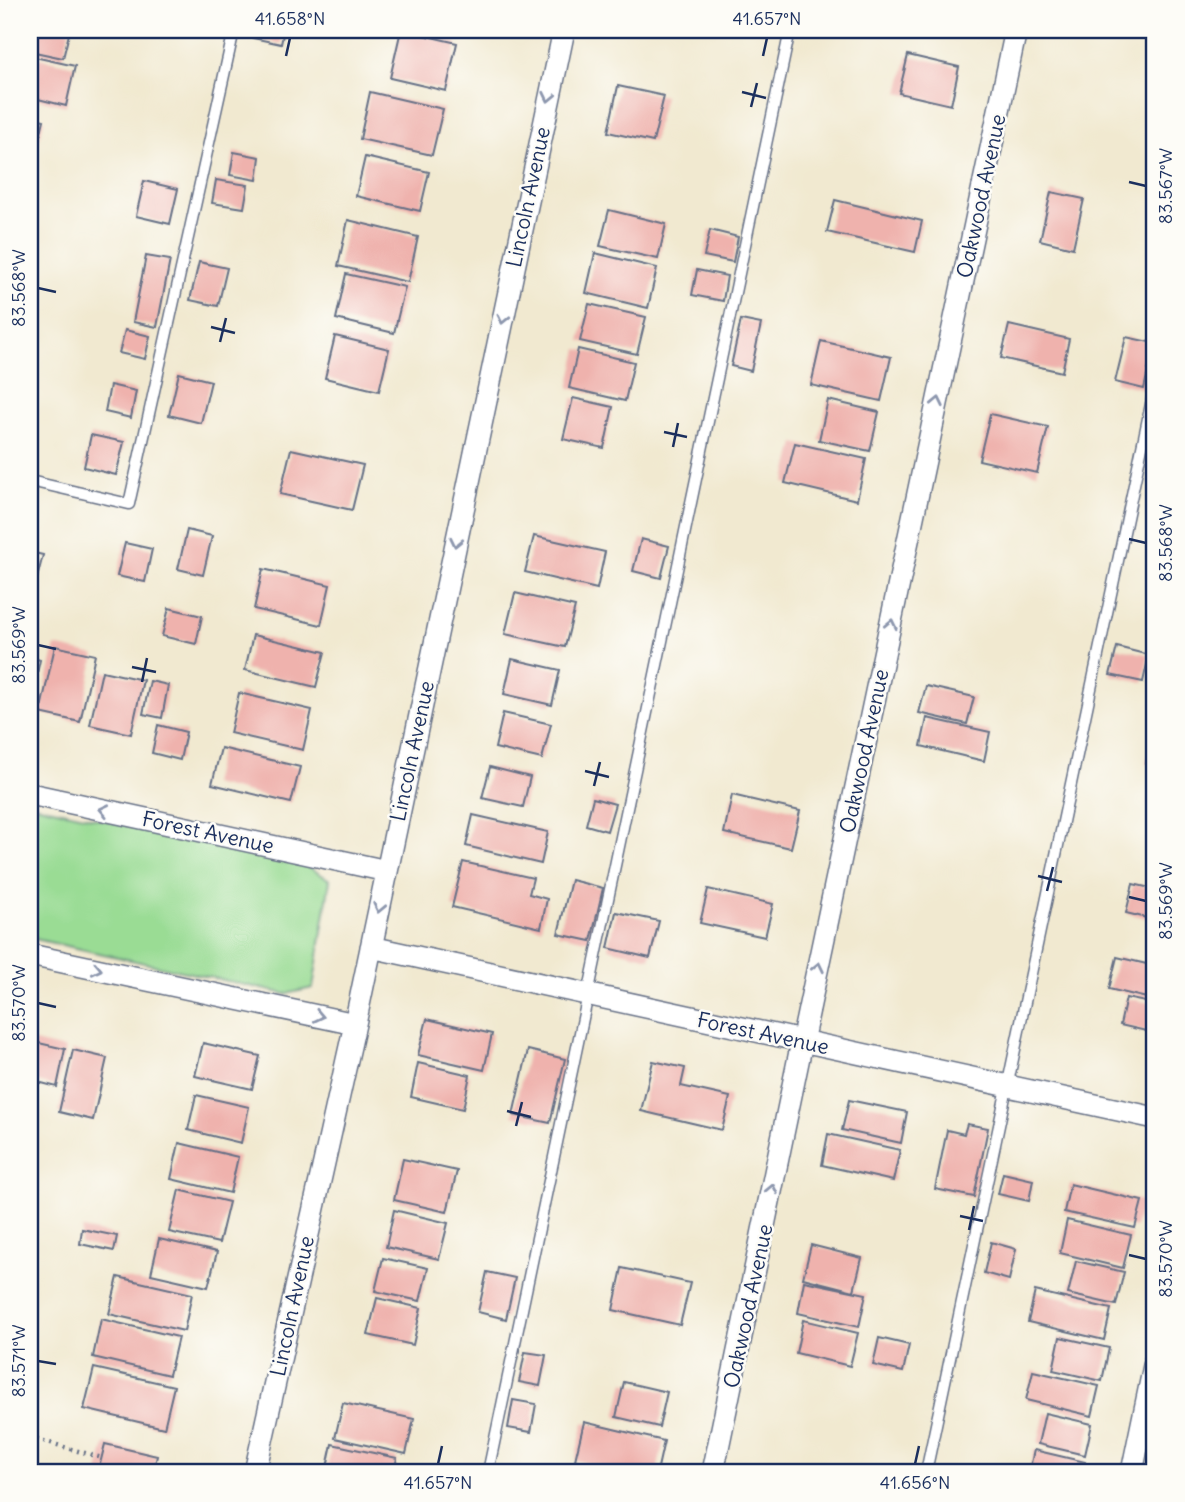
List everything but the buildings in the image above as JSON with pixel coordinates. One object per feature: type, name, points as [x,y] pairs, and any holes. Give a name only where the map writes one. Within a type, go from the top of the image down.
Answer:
[{"type":"street","name":"Lincoln Avenue","points":[[255,1472],[355,1024],[564,30]]},
{"type":"street","name":"Oakwood Avenue","points":[[713,1472],[1016,30]]},
{"type":"street","name":"Forest Avenue","points":[[30,794],[387,871]]},
{"type":"street","name":"Forest Avenue","points":[[371,947],[1155,1118]]},
{"type":"street","points":[[30,955],[355,1024]]},
{"type":"street","points":[[1132,1472],[1155,1362]]},
{"type":"lane","points":[[30,481],[129,504],[233,30]]},
{"type":"lane","points":[[488,1472],[790,30]]},
{"type":"lane","points":[[926,1472],[1155,385]]},
{"type":"path","points":[[30,1437],[102,1458]]},
{"type":"green space","points":[[30,804],[305,865],[330,880],[313,988],[286,994],[30,938]]}]
